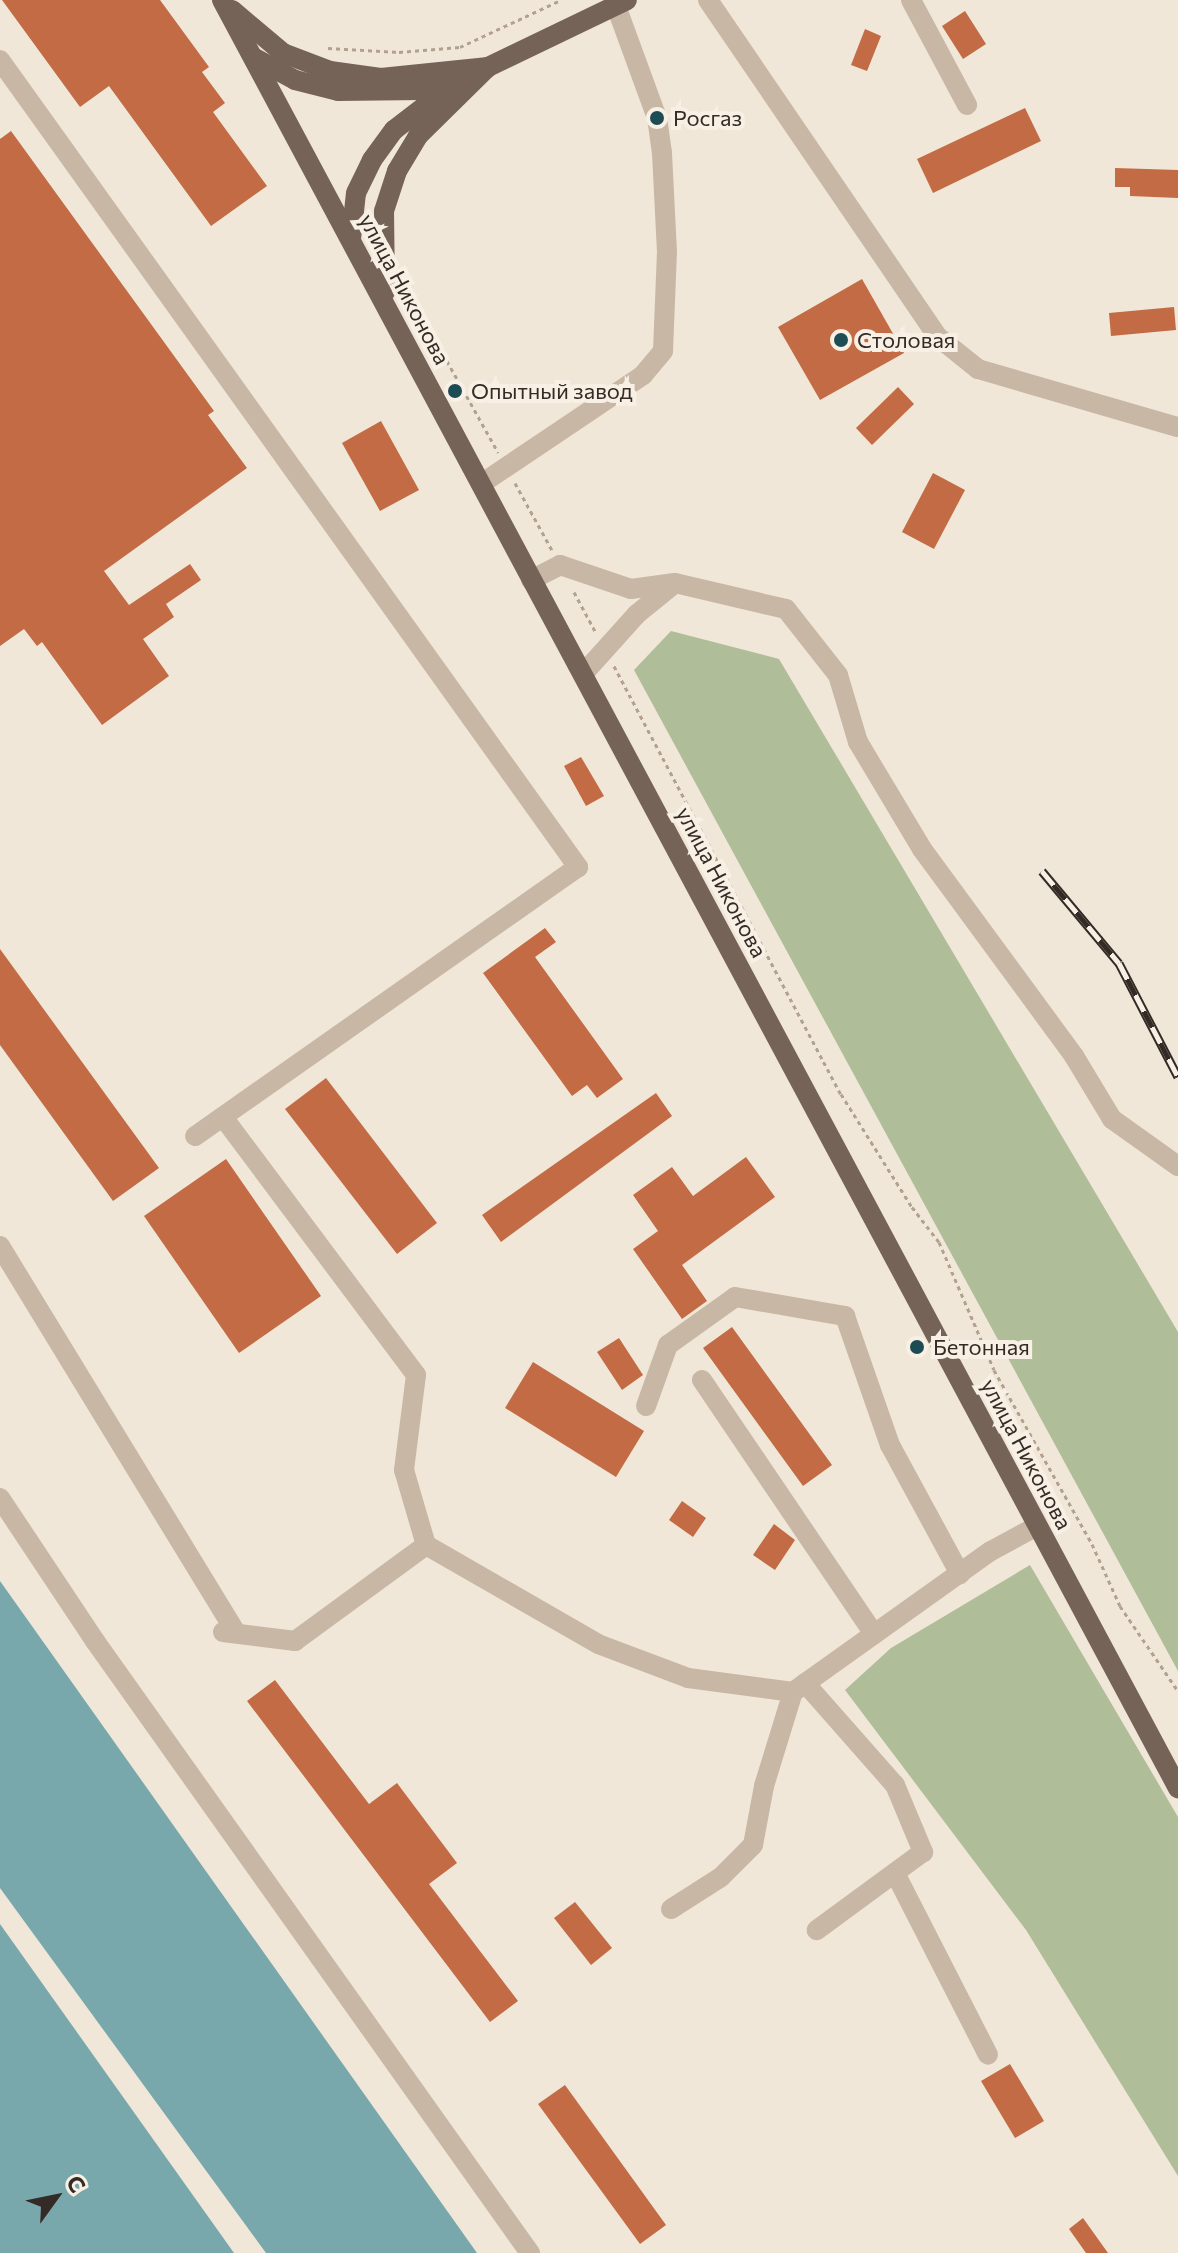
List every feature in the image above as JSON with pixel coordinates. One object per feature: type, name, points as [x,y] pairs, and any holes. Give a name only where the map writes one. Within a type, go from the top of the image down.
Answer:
[{"type":"main road","name":"улица Никонова","points":[[223,1],[1178,1788]]},
{"type":"main road","points":[[223,1],[283,53],[330,71],[381,78],[488,67]]},
{"type":"main road","points":[[351,239],[356,193],[394,130],[429,100],[488,67],[622,3]]},
{"type":"main road","points":[[253,57],[295,80],[338,91],[380,94],[422,90],[488,67]]},
{"type":"main road","points":[[386,304],[382,244],[384,211],[397,171],[437,115],[488,67]]},
{"type":"street","points":[[708,0],[938,337],[978,369],[1178,427]]},
{"type":"street","points":[[911,0],[967,105]]},
{"type":"street","points":[[481,484],[643,375],[663,351],[662,153],[657,118],[622,3]]},
{"type":"street","points":[[0,60],[578,867],[195,1136]]},
{"type":"street","points":[[531,580],[560,565],[631,589],[675,583],[786,609],[838,675],[858,742],[922,849],[1074,1056],[1112,1119],[1178,1166]]},
{"type":"street","points":[[583,674],[604,648],[675,583]]},
{"type":"street","points":[[223,1117],[416,1375],[404,1470],[426,1545],[598,1644],[688,1678],[799,1688],[895,1785],[923,1852],[817,1930]]},
{"type":"street","points":[[0,1246],[229,1632],[295,1641],[426,1545]]},
{"type":"street","points":[[646,1406],[668,1345],[735,1297],[845,1316],[890,1445],[960,1574]]},
{"type":"street","points":[[702,1380],[874,1634]]},
{"type":"street","points":[[0,1498],[104,1654],[530,2253]]},
{"type":"street","points":[[671,1909],[721,1877],[753,1845],[764,1786],[799,1688],[960,1574],[1037,1526]]},
{"type":"street","points":[[895,1873],[988,2055]]},
{"type":"path","points":[[317,45],[399,52],[460,47],[561,0]]},
{"type":"path","points":[[382,244],[560,565],[841,1094],[912,1207],[939,1242],[994,1370],[1092,1544],[1120,1606],[1178,1691]]},
{"type":"green space","points":[[671,631],[779,659],[1178,1332],[1178,1671],[634,670]]},
{"type":"green space","points":[[1030,1565],[1178,1817],[1178,2176],[1026,1930],[845,1690],[891,1648]]},
{"type":"water","points":[[0,1581],[477,2253],[266,2253],[0,1888]]},
{"type":"water","points":[[0,1924],[234,2253],[0,2253]]},
{"type":"building","points":[[2,0],[160,0],[209,67],[202,72],[225,103],[213,112],[267,186],[211,226],[109,86],[80,107]]},
{"type":"building","points":[[965,11],[986,44],[963,59],[942,26]]},
{"type":"building","points":[[865,29],[881,36],[867,71],[851,65]]},
{"type":"building","points":[[1025,108],[1041,141],[933,193],[917,159]]},
{"type":"building","points":[[11,131],[214,411],[208,415],[247,468],[104,571],[129,605],[190,564],[201,580],[166,604],[174,617],[143,639],[169,676],[102,725],[42,642],[37,646],[24,629],[0,646],[0,139]]},
{"type":"building","points":[[1115,168],[1178,170],[1178,198],[1130,196],[1130,187],[1115,187]]},
{"type":"building","name":"Столовая","points":[[862,279],[904,353],[820,400],[778,327]]},
{"type":"building","points":[[1174,307],[1176,330],[1111,336],[1109,313]]},
{"type":"building","points":[[898,387],[914,404],[872,445],[856,428]]},
{"type":"building","points":[[381,421],[419,490],[380,511],[342,443]]},
{"type":"building","points":[[933,473],[965,490],[934,549],[902,532]]},
{"type":"building","points":[[581,757],[604,796],[586,806],[564,766]]},
{"type":"building","points":[[545,928],[556,942],[535,957],[623,1079],[597,1098],[587,1085],[572,1096],[483,973]]},
{"type":"building","points":[[0,949],[159,1168],[113,1201],[0,1045]]},
{"type":"building","points":[[326,1078],[437,1223],[397,1254],[285,1109]]},
{"type":"building","points":[[656,1093],[672,1116],[501,1242],[482,1215]]},
{"type":"building","points":[[746,1157],[775,1197],[682,1265],[707,1301],[682,1319],[633,1249],[658,1231],[633,1195],[672,1167],[693,1196]]},
{"type":"building","points":[[226,1159],[321,1296],[239,1353],[144,1216]]},
{"type":"building","points":[[732,1327],[832,1465],[803,1486],[703,1348]]},
{"type":"building","points":[[619,1338],[643,1375],[622,1390],[597,1352]]},
{"type":"building","points":[[533,1362],[644,1431],[616,1477],[505,1408]]},
{"type":"building","points":[[682,1501],[706,1518],[693,1537],[669,1520]]},
{"type":"building","points":[[774,1524],[795,1540],[775,1570],[753,1555]]},
{"type":"building","points":[[275,1680],[369,1804],[397,1783],[457,1863],[429,1884],[518,2001],[490,2022],[247,1701]]},
{"type":"building","points":[[575,1902],[612,1948],[591,1965],[554,1918]]},
{"type":"building","points":[[1010,2064],[1044,2121],[1015,2138],[981,2081]]},
{"type":"building","points":[[565,2085],[666,2225],[640,2244],[538,2104]]},
{"type":"building","points":[[1083,2218],[1108,2253],[1086,2253],[1069,2229]]},
{"type":"railway","points":[[1042,871],[1119,963],[1178,1077]]},
{"type":"place","name":"Росгаз","points":[[657,118]]},
{"type":"place","name":"Столовая","points":[[841,340]]},
{"type":"place","name":"Опытный завод","points":[[455,391]]},
{"type":"place","name":"Бетонная","points":[[917,1347]]}]
